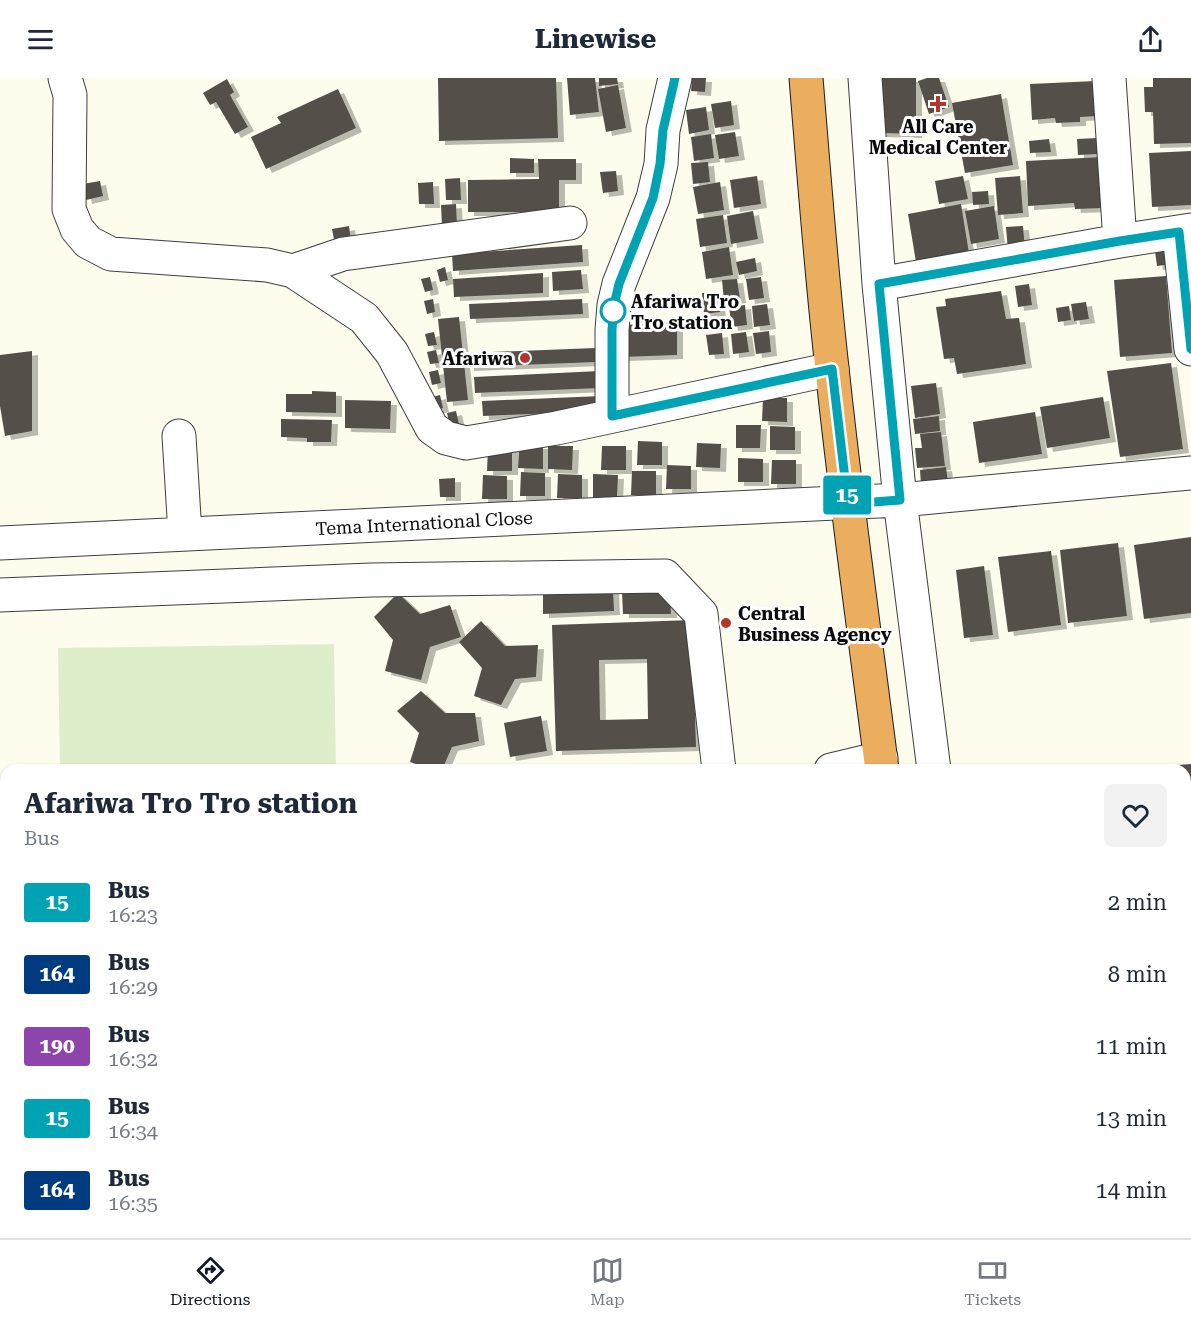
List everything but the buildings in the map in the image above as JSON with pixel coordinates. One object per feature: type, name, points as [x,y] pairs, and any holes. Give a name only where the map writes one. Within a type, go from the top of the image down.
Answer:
[{"type":"highway","points":[[806,78],[818,233],[832,369],[882,764]]},
{"type":"street","points":[[65,78],[70,95],[69,209],[77,229],[88,242],[111,254],[267,265],[293,272],[364,318],[392,353],[432,428],[446,438],[466,443],[557,428],[832,369]]},
{"type":"street","points":[[612,416],[614,305],[619,284],[653,198],[660,164],[663,130],[675,78]]},
{"type":"street","points":[[865,78],[879,284],[900,500],[933,764]]},
{"type":"street","points":[[1110,78],[1120,241]]},
{"type":"street","points":[[293,272],[343,254],[570,223]]},
{"type":"street","points":[[879,284],[1185,231],[1191,349]]},
{"type":"street","points":[[179,436],[185,534]]},
{"type":"street","name":"Tema International Close","points":[[0,543],[848,504],[1191,473]]},
{"type":"street","points":[[0,595],[371,580],[665,576],[701,614],[718,764]]},
{"type":"green space","points":[[334,644],[336,764],[60,764],[58,648]]},
{"type":"bus line","name":"15","points":[[675,78],[663,130],[660,164],[653,198],[619,284],[614,305],[612,416],[832,369],[848,504],[900,500],[879,284],[1179,232],[1191,349]]},
{"type":"place","name":"All Care Medical Center","points":[[938,104]]},
{"type":"place","name":"Afariwa Tro Tro station","points":[[613,311]]},
{"type":"place","name":"Afariwa","points":[[525,358]]},
{"type":"place","name":"Central Business Agency","points":[[726,623]]}]
